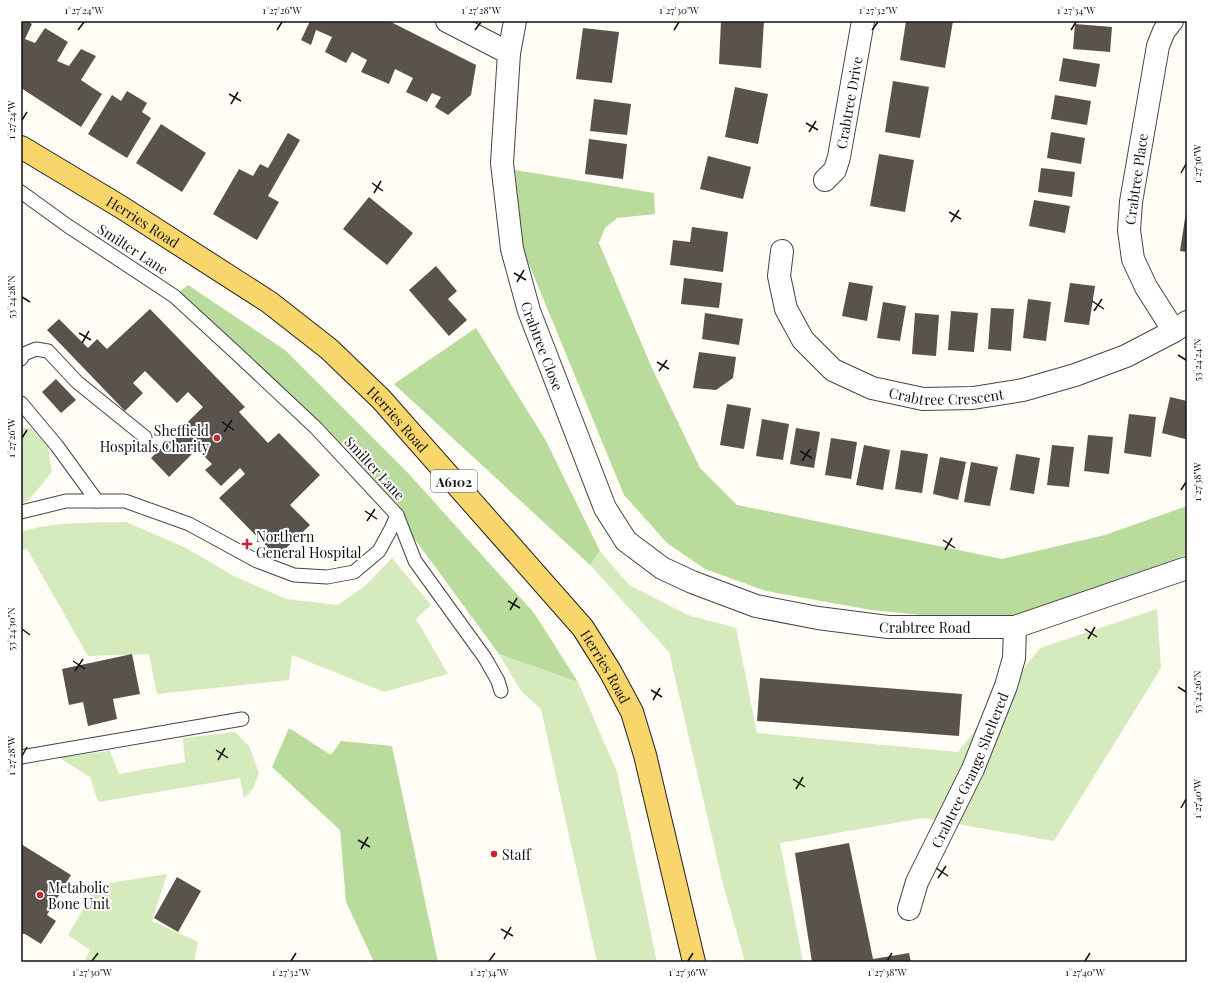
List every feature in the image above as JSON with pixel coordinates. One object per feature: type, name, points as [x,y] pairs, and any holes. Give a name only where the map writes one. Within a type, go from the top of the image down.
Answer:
[{"type":"main road","name":"Herries Road","points":[[21,148],[121,207],[269,302],[329,349],[382,399],[583,628],[610,671],[632,712],[645,755],[694,962]]},
{"type":"street","points":[[447,21],[509,53]]},
{"type":"street","name":"Crabtree Close","points":[[515,21],[509,53],[502,163],[512,249],[529,310],[605,508],[626,541],[662,568]]},
{"type":"street","name":"Crabtree Drive","points":[[825,180],[835,170],[863,21]]},
{"type":"street","name":"Crabtree Place","points":[[1172,21],[1164,31],[1158,46],[1131,202],[1128,230],[1133,258],[1146,287],[1180,327]]},
{"type":"street","name":"Crabtree Crescent","points":[[782,251],[779,276],[786,309],[803,340],[833,370],[872,388],[923,399],[973,398],[1022,390],[1075,375],[1126,356],[1180,327]]},
{"type":"street","name":"Crabtree Road","points":[[662,568],[692,582],[756,606],[818,618],[888,626],[1015,627],[1187,568]]},
{"type":"street","name":"Crabtree Grange Sheltered","points":[[909,909],[917,882],[973,769],[1006,686],[1014,658],[1015,627]]},
{"type":"lane","name":"Smilter Lane","points":[[21,192],[68,226],[174,296],[316,428],[397,515],[379,551],[354,572],[327,577],[294,575],[272,567],[257,561],[189,524],[125,501],[66,501],[21,512]]},
{"type":"lane","points":[[21,359],[24,354],[36,348],[48,351],[77,382],[146,437]]},
{"type":"lane","points":[[21,403],[57,446],[97,501]]},
{"type":"lane","points":[[397,515],[415,561],[485,658],[496,677],[501,691]]},
{"type":"lane","points":[[21,757],[242,719]]},
{"type":"green space","points":[[515,170],[654,193],[655,214],[617,218],[605,228],[599,243],[651,366],[700,468],[737,505],[1002,559],[1105,535],[1187,506],[1187,554],[1171,562],[1014,615],[931,616],[871,610],[766,591],[705,569],[667,543],[624,495],[524,252]]},
{"type":"green space","points":[[188,285],[285,350],[410,475],[534,613],[578,682],[499,654],[397,515],[174,296]]},
{"type":"green space","points":[[476,328],[545,439],[600,551],[590,565],[394,384]]},
{"type":"green space","points":[[21,427],[31,428],[48,447],[52,472],[28,501],[21,504]]},
{"type":"green space","points":[[126,522],[186,548],[234,576],[286,599],[338,605],[366,585],[392,558],[431,605],[416,619],[448,674],[384,692],[292,655],[289,680],[157,694],[149,654],[88,656],[27,549],[21,551],[21,532],[34,528],[73,523]]},
{"type":"green space","points":[[600,551],[629,585],[688,615],[736,628],[757,733],[958,752],[1040,648],[1157,609],[1161,668],[1054,841],[923,818],[780,843],[803,962],[745,962],[723,884],[669,652],[590,565]]},
{"type":"green space","points":[[499,654],[578,682],[617,772],[657,962],[597,962],[541,709],[521,691]]},
{"type":"green space","points":[[289,728],[331,755],[341,741],[392,746],[438,962],[374,962],[346,902],[340,830],[272,767]]},
{"type":"green space","points":[[235,732],[249,746],[259,773],[253,789],[244,798],[240,778],[98,802],[90,777],[58,757],[110,751],[119,774],[185,762],[183,738]]},
{"type":"green space","points":[[167,874],[152,921],[198,942],[194,962],[84,962],[90,950],[68,935],[97,885]]},
{"type":"building","points":[[21,21],[27,21],[32,24],[25,39],[35,43],[45,28],[68,42],[57,61],[69,66],[81,49],[96,56],[81,80],[102,94],[81,127],[21,88]]},
{"type":"building","points":[[310,21],[389,21],[476,65],[471,95],[448,115],[435,107],[441,97],[432,93],[427,102],[406,92],[413,78],[395,69],[389,84],[361,72],[367,60],[352,52],[346,63],[325,52],[332,37],[316,30],[311,45],[301,40]]},
{"type":"building","points":[[721,21],[764,21],[761,68],[719,64]]},
{"type":"building","points":[[906,21],[953,21],[945,68],[900,60]]},
{"type":"building","points":[[1075,24],[1112,27],[1110,52],[1073,49]]},
{"type":"building","points":[[583,28],[619,32],[612,83],[576,79]]},
{"type":"building","points":[[1063,58],[1100,64],[1096,87],[1059,81]]},
{"type":"building","points":[[893,81],[929,87],[920,138],[885,132]]},
{"type":"building","points":[[735,87],[768,94],[758,144],[725,137]]},
{"type":"building","points":[[127,91],[147,103],[142,112],[151,118],[127,158],[88,134],[112,95],[121,101]]},
{"type":"building","points":[[1055,95],[1091,101],[1087,125],[1051,119]]},
{"type":"building","points":[[594,99],[631,104],[627,135],[590,131]]},
{"type":"building","points":[[161,124],[206,153],[182,192],[136,163]]},
{"type":"building","points":[[1051,132],[1085,138],[1081,164],[1047,158]]},
{"type":"building","points":[[288,133],[300,140],[268,196],[279,202],[257,240],[213,214],[239,169],[253,176],[260,164],[268,168]]},
{"type":"building","points":[[589,139],[627,144],[623,179],[585,174]]},
{"type":"building","points":[[879,154],[914,160],[905,212],[870,206]]},
{"type":"building","points":[[708,156],[751,167],[743,199],[700,189]]},
{"type":"building","points":[[1041,168],[1075,172],[1072,197],[1038,192]]},
{"type":"building","points":[[369,197],[413,233],[387,265],[343,229]]},
{"type":"building","points":[[1034,200],[1070,206],[1065,233],[1029,226]]},
{"type":"building","points":[[1187,212],[1187,252],[1180,251]]},
{"type":"building","points":[[692,227],[728,232],[723,272],[670,265],[673,240],[690,242]]},
{"type":"building","points":[[436,266],[457,291],[448,299],[467,320],[449,336],[409,290]]},
{"type":"building","points":[[684,278],[722,283],[719,308],[681,304]]},
{"type":"building","points":[[849,282],[873,286],[867,321],[842,316]]},
{"type":"building","points":[[1070,283],[1095,286],[1089,325],[1064,322]]},
{"type":"building","points":[[1028,299],[1051,302],[1046,341],[1023,338]]},
{"type":"building","points":[[883,302],[906,306],[900,341],[877,338]]},
{"type":"building","points":[[991,308],[1014,309],[1011,351],[988,349]]},
{"type":"building","name":"Sheffield Hospitals Charity","points":[[150,309],[245,407],[239,412],[268,443],[279,433],[320,475],[290,505],[310,525],[277,557],[219,498],[245,474],[240,468],[221,486],[205,470],[212,464],[197,449],[169,477],[151,458],[203,407],[188,392],[177,403],[145,371],[133,383],[143,393],[125,411],[47,330],[59,319],[88,348],[97,339],[107,349]]},
{"type":"building","points":[[951,311],[978,313],[974,352],[948,350]]},
{"type":"building","points":[[705,313],[743,319],[739,345],[702,339]]},
{"type":"building","points":[[915,313],[939,315],[936,356],[912,354]]},
{"type":"building","points":[[699,352],[736,357],[733,378],[716,390],[693,388]]},
{"type":"building","points":[[56,379],[76,400],[61,413],[42,392]]},
{"type":"building","points":[[1170,397],[1187,401],[1187,432],[1185,439],[1162,433]]},
{"type":"building","points":[[727,404],[751,408],[744,449],[720,445]]},
{"type":"building","points":[[1129,414],[1156,417],[1151,457],[1124,453]]},
{"type":"building","points":[[762,419],[789,424],[783,460],[756,456]]},
{"type":"building","points":[[796,428],[820,432],[814,468],[790,464]]},
{"type":"building","points":[[1088,435],[1113,437],[1109,474],[1084,471]]},
{"type":"building","points":[[831,438],[857,442],[851,479],[825,475]]},
{"type":"building","points":[[864,445],[890,450],[883,490],[856,485]]},
{"type":"building","points":[[1052,445],[1074,447],[1069,487],[1047,485]]},
{"type":"building","points":[[901,450],[928,454],[922,493],[895,489]]},
{"type":"building","points":[[1016,454],[1040,458],[1034,494],[1010,490]]},
{"type":"building","points":[[940,457],[966,462],[958,500],[933,494]]},
{"type":"building","points":[[971,462],[998,467],[990,506],[964,502]]},
{"type":"building","points":[[132,654],[140,694],[113,699],[117,719],[88,726],[83,702],[69,705],[62,669]]},
{"type":"building","points":[[760,678],[962,694],[959,736],[757,721]]},
{"type":"building","points":[[849,843],[873,959],[909,953],[911,962],[812,962],[795,853]]},
{"type":"building","name":"Metabolic Bone Unit","points":[[21,844],[71,875],[47,915],[56,921],[41,944],[25,934],[21,934]]},
{"type":"building","points":[[177,877],[201,891],[178,932],[154,918]]},
{"type":"place","name":"Sheffield Hospitals Charity","points":[[217,438]]},
{"type":"place","name":"Northern General Hospital","points":[[247,544]]},
{"type":"place","name":"Staff","points":[[494,854]]},
{"type":"place","name":"Metabolic Bone Unit","points":[[40,895]]}]
